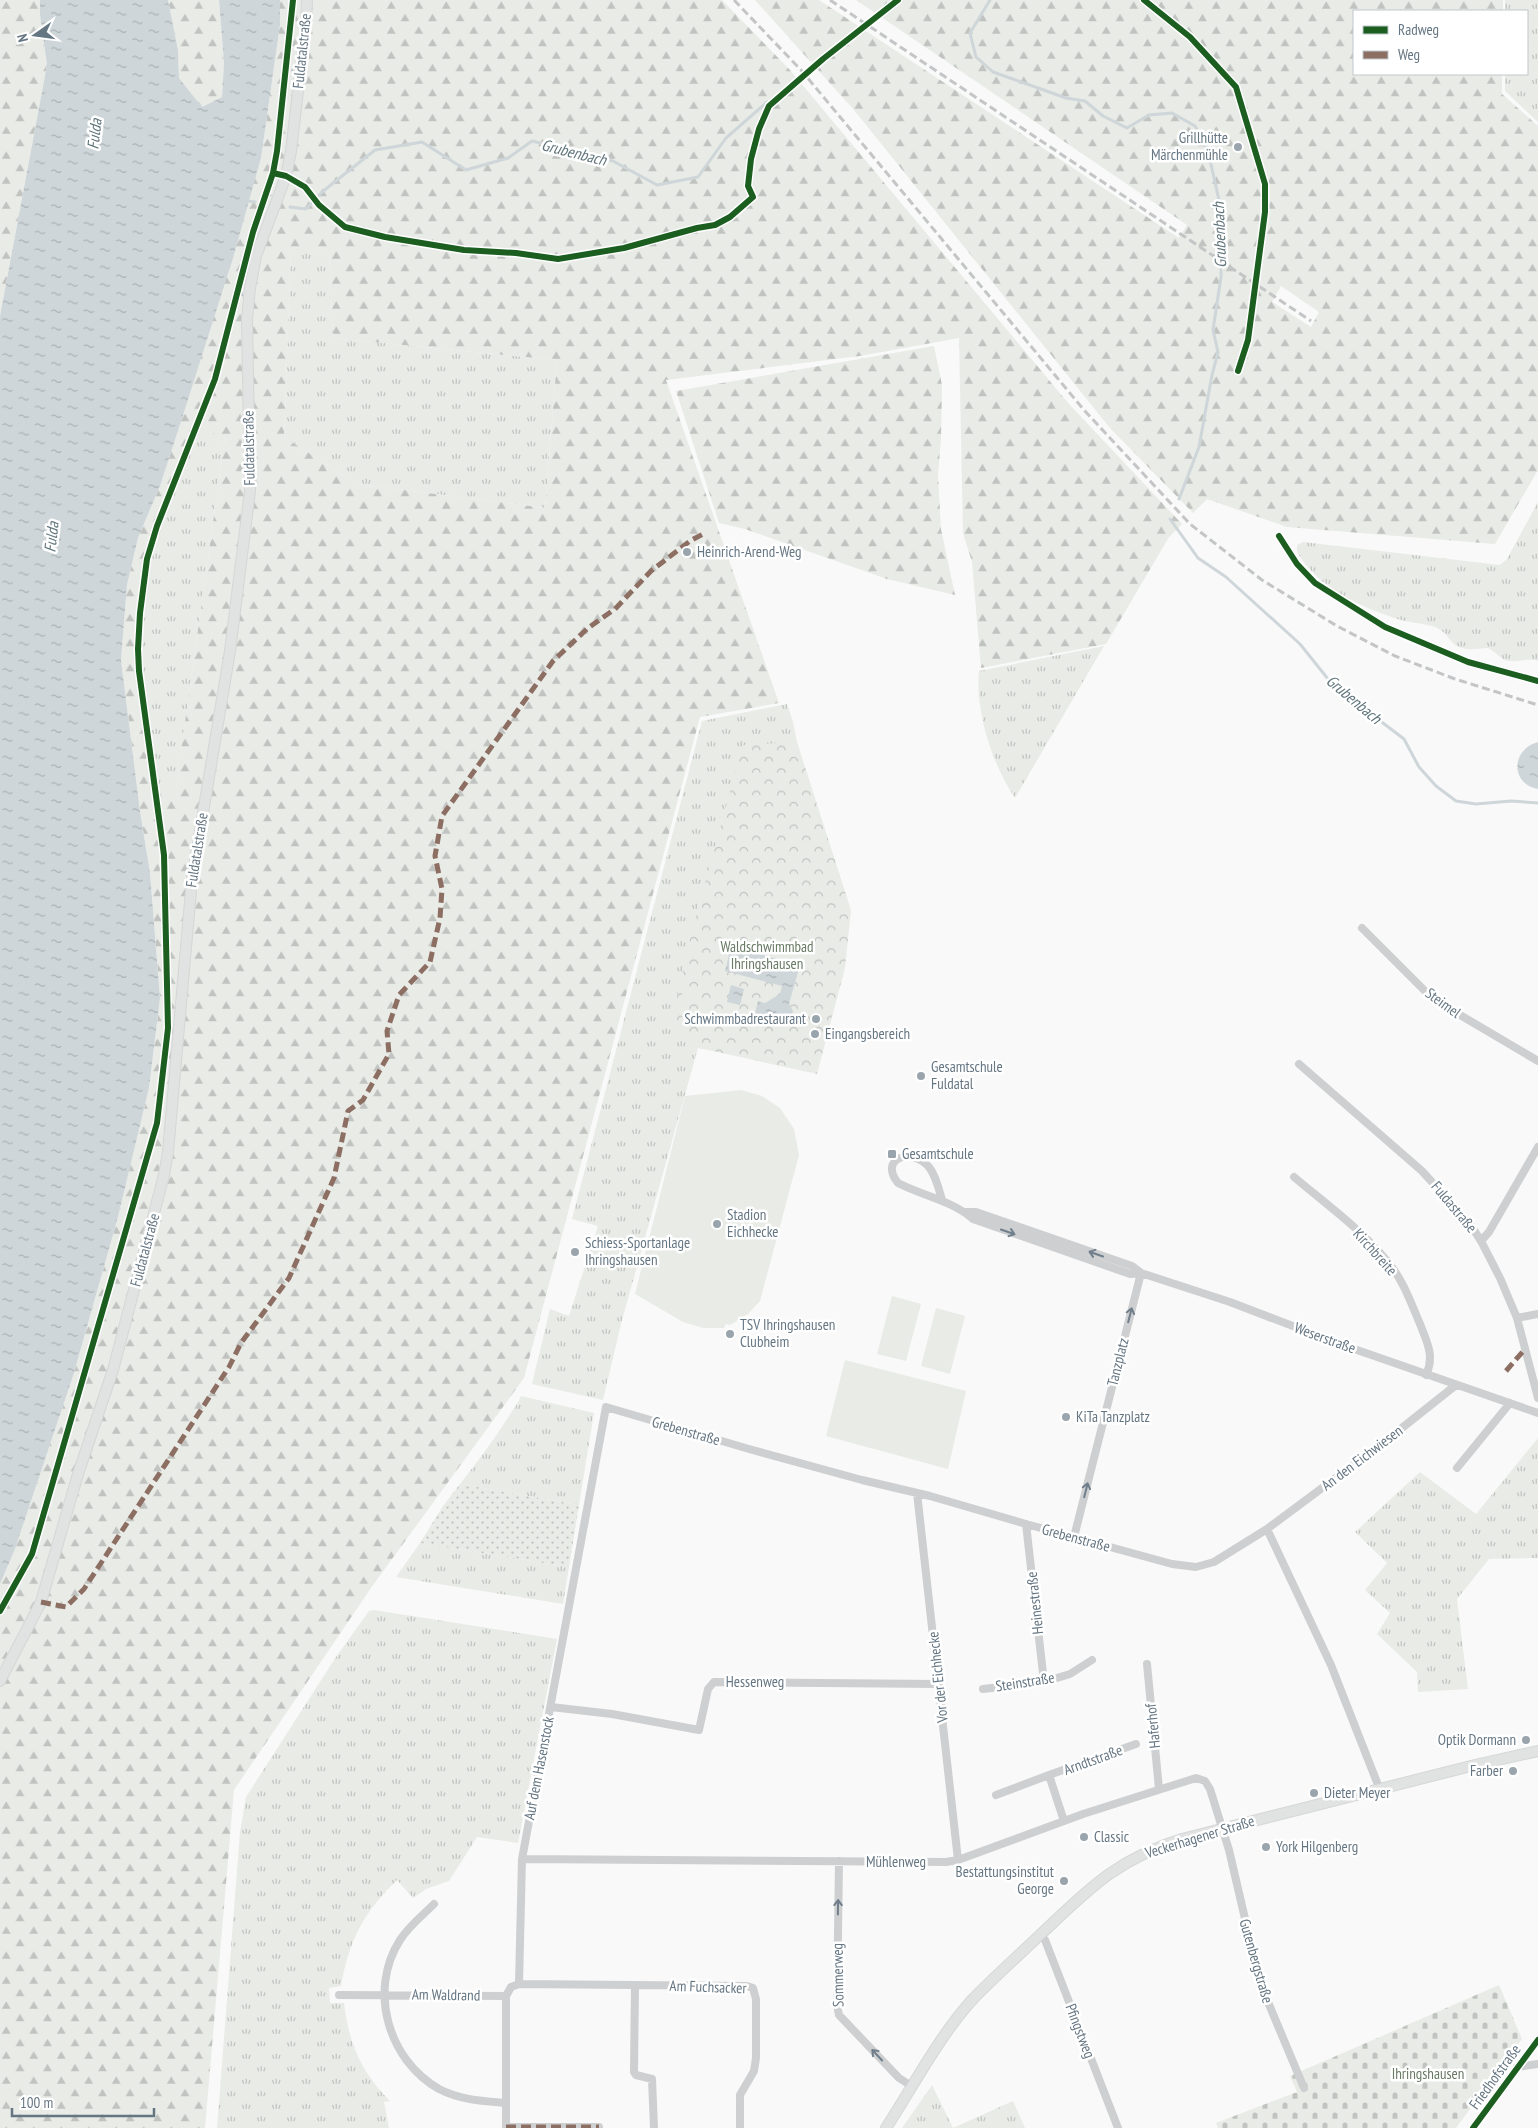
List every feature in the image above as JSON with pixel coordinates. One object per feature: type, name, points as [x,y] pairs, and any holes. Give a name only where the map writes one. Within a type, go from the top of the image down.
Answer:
[{"type":"main road","name":"Fuldatalstraße","points":[[0,1681],[41,1602],[78,1474],[112,1370],[164,1175],[168,1152],[192,879],[230,652],[250,491],[247,319],[250,288],[256,256],[286,176],[306,22],[307,0]]},
{"type":"main road","name":"Veckerhagener Straße","points":[[886,2128],[955,2019],[987,1984],[1090,1887],[1129,1860],[1158,1847],[1223,1829],[1538,1751]]},
{"type":"street","name":"Steimel","points":[[1362,928],[1433,999],[1538,1061]]},
{"type":"street","name":"Fuldastraße","points":[[1299,1064],[1422,1171],[1459,1211],[1481,1240],[1517,1318],[1538,1398]]},
{"type":"street","points":[[1481,1240],[1489,1232],[1538,1147]]},
{"type":"street","name":"Weserstraße","points":[[942,1200],[938,1183],[928,1167],[917,1158],[909,1156],[900,1157],[893,1164],[892,1171],[898,1183],[942,1200],[973,1219],[1130,1274],[1140,1273],[1259,1313],[1314,1335],[1538,1413]]},
{"type":"street","name":"Kirchbreite","points":[[1294,1177],[1358,1231],[1388,1262],[1404,1289],[1431,1351],[1431,1365],[1426,1375]]},
{"type":"street","name":"Tanzplatz","points":[[1074,1537],[1140,1273]]},
{"type":"street","points":[[1517,1318],[1538,1314]]},
{"type":"street","name":"An den Eichwiesen","points":[[1267,1529],[1388,1440],[1456,1385]]},
{"type":"street","points":[[1457,1468],[1510,1402]]},
{"type":"street","name":"Grebenstraße","points":[[606,1407],[768,1454],[917,1493],[1172,1564],[1196,1567],[1214,1562],[1267,1529]]},
{"type":"street","name":"Auf dem Hasenstock","points":[[518,1984],[522,1859],[587,1500],[606,1407]]},
{"type":"street","name":"Vor der Eichhecke","points":[[917,1493],[958,1860]]},
{"type":"street","name":"Heinestraße","points":[[1026,1524],[1044,1682]]},
{"type":"street","points":[[1267,1529],[1332,1664],[1380,1790]]},
{"type":"street","name":"Steinstraße","points":[[984,1689],[1044,1682],[1070,1674],[1092,1660]]},
{"type":"street","name":"Haferhof","points":[[1146,1664],[1159,1789]]},
{"type":"street","name":"Hessenweg","points":[[551,1707],[612,1714],[698,1730],[708,1688],[714,1682],[938,1684]]},
{"type":"street","name":"Arndtstraße","points":[[996,1795],[1136,1744]]},
{"type":"street","name":"Arndtstraße","points":[[1049,1775],[1064,1821]]},
{"type":"street","name":"Mühlenweg","points":[[522,1859],[946,1862],[958,1860],[1064,1821],[1196,1778],[1205,1781],[1210,1789],[1223,1829]]},
{"type":"street","name":"Gutenbergstraße","points":[[1223,1829],[1260,1983],[1304,2088]]},
{"type":"street","name":"Sommerweg","points":[[839,1861],[837,2005],[839,2015],[898,2078],[913,2087]]},
{"type":"street","points":[[434,1904],[400,1940],[387,1974],[385,1995],[386,2017],[394,2040],[403,2057],[439,2088],[469,2100],[506,2103]]},
{"type":"street","name":"Pfingstweg","points":[[1040,1935],[1045,1940],[1118,2128]]},
{"type":"street","points":[[518,1984],[511,1987],[506,1996],[506,2127],[599,2127]]},
{"type":"street","name":"Am Fuchsacker","points":[[518,1984],[747,1986],[753,1988],[756,1999],[755,2064],[754,2071],[740,2094],[740,2128]]},
{"type":"street","points":[[635,1985],[634,2072],[636,2075],[652,2079],[654,2128]]},
{"type":"street","name":"Am Waldrand","points":[[339,1995],[506,1996]]},
{"type":"street","name":"Friedhofstraße","points":[[1473,2128],[1538,2040]]},
{"type":"street","points":[[1518,2067],[1538,2064]]},
{"type":"green space","points":[[0,0],[40,0],[40,15],[47,65],[0,316]]},
{"type":"green space","points":[[168,0],[219,0],[224,63],[222,97],[202,107],[179,78],[178,50]]},
{"type":"green space","points":[[280,0],[722,0],[790,70],[1069,404],[1182,524],[1169,537],[1106,644],[981,668],[972,562],[963,533],[959,338],[860,356],[666,380],[779,703],[700,717],[524,1378],[373,1585],[234,1790],[205,2128],[0,2128],[0,1584],[15,1549],[74,1373],[118,1217],[149,1088],[160,998],[150,873],[140,811],[121,660],[127,585],[138,538],[160,486],[176,437],[261,158],[280,25]],"holes":[[[291,248],[329,253],[333,338],[557,360],[545,508],[357,484],[284,437]],[[191,426],[225,437],[176,786],[151,786],[135,668],[142,563]]]},
{"type":"green space","points":[[755,0],[819,0],[1179,238],[1187,225],[856,0],[1503,0],[1503,10],[1353,10],[1353,75],[1502,75],[1502,94],[1538,126],[1538,470],[1495,544],[1287,527],[1207,499],[1193,513],[1110,428],[854,110]],"holes":[[[1281,286],[1319,312],[1311,327],[1272,302]]]},
{"type":"green space","points":[[1505,0],[1538,0],[1538,122],[1505,91],[1505,75],[1528,75],[1528,10],[1505,10]]},
{"type":"green space","points":[[291,247],[329,253],[333,338],[557,360],[545,508],[357,484],[284,437]]},
{"type":"green space","points":[[934,346],[942,385],[938,474],[941,529],[955,595],[887,579],[745,529],[719,523],[676,391]]},
{"type":"green space","points":[[191,425],[225,437],[176,787],[151,786],[135,668],[142,563]]},
{"type":"green space","points":[[1538,502],[1538,661],[1509,661],[1488,648],[1469,649],[1459,647],[1435,627],[1401,620],[1356,603],[1317,576],[1297,552],[1297,545],[1303,542],[1500,565],[1507,559]]},
{"type":"green space","points":[[1104,646],[1015,798],[999,769],[987,737],[978,687],[979,671]]},
{"type":"green space","points":[[787,704],[797,742],[703,1049],[698,1048],[622,1320],[603,1400],[532,1384],[550,1309],[569,1316],[598,1226],[572,1219],[702,721]]},
{"type":"green space","name":"Waldschwimmbad Ihringshausen","points":[[797,742],[851,910],[845,968],[817,1074],[699,1048],[684,1037],[674,1011],[692,930],[743,745]]},
{"type":"green space","points":[[682,993],[692,996],[686,1017],[677,1014]]},
{"type":"green space","name":"Stadion Eichhecke","points":[[741,1090],[762,1096],[780,1108],[794,1129],[799,1155],[760,1301],[748,1314],[730,1325],[726,1324],[724,1328],[703,1328],[683,1322],[635,1294],[685,1096]]},
{"type":"green space","points":[[892,1296],[921,1304],[906,1361],[877,1354]]},
{"type":"green space","points":[[936,1308],[965,1316],[950,1374],[921,1366]]},
{"type":"green space","points":[[845,1360],[966,1391],[948,1469],[826,1436]]},
{"type":"green space","points":[[521,1396],[594,1413],[579,1505],[460,1484],[497,1434]]},
{"type":"green space","points":[[1538,1438],[1538,1558],[1489,1559],[1457,1599],[1468,1689],[1418,1692],[1417,1672],[1377,1634],[1390,1613],[1365,1590],[1387,1563],[1355,1532],[1420,1472],[1476,1514]]},
{"type":"green space","points":[[460,1484],[579,1505],[569,1567],[420,1543],[443,1506]]},
{"type":"green space","points":[[420,1543],[569,1567],[563,1604],[396,1577]]},
{"type":"green space","points":[[374,1610],[557,1639],[518,1843],[477,1837],[449,1881],[426,1889],[413,1898],[397,1880],[375,1904],[360,1928],[348,1955],[341,1986],[329,1988],[330,2003],[344,2003],[349,2032],[364,2068],[390,2101],[384,2102],[389,2128],[217,2128],[240,1832],[246,1797],[336,1657],[369,1611]]},
{"type":"green space","name":"Ihringshausen","points":[[1499,1985],[1522,2039],[1456,2128],[1218,2128],[1216,2123],[1297,2092],[1290,2076]]},
{"type":"green space","points":[[932,2085],[953,2128],[902,2128]]},
{"type":"green space","points":[[1013,2101],[1025,2128],[953,2128]]},
{"type":"water","name":"Fulda","points":[[40,0],[168,0],[178,50],[179,78],[202,107],[222,97],[224,63],[219,0],[280,0],[280,25],[261,158],[233,258],[176,437],[160,486],[138,538],[127,585],[121,660],[140,811],[150,873],[160,998],[149,1088],[118,1217],[74,1373],[15,1549],[0,1584],[0,316],[47,65],[40,15]]},
{"type":"water","points":[[1538,742],[1538,789],[1522,781],[1517,766],[1523,752],[1529,746]]},
{"type":"water","points":[[731,947],[800,965],[789,1004],[793,1011],[789,1024],[754,1018],[758,1001],[765,1003],[780,994],[782,986],[725,971]]},
{"type":"water","points":[[731,985],[744,989],[740,1005],[727,1002]]},
{"type":"waterway","name":"Grubenbach","points":[[990,0],[970,33],[976,57],[993,72],[1066,98],[1085,101],[1103,116],[1127,128],[1149,115],[1172,113],[1195,126],[1208,151],[1221,209],[1221,277],[1213,330],[1218,352],[1199,447],[1179,499]]},
{"type":"waterway","name":"Grubenbach","points":[[290,207],[306,209],[322,192],[375,150],[422,142],[466,170],[508,158],[532,141],[613,161],[657,185],[698,177],[726,138],[767,102]]},
{"type":"waterway","name":"Grubenbach","points":[[248,201],[255,202]]},
{"type":"waterway","name":"Grubenbach","points":[[1170,519],[1198,558],[1226,577],[1300,644],[1332,684],[1404,739],[1419,767],[1436,786],[1456,801],[1476,804],[1511,801],[1538,803]]},
{"type":"railway","points":[[734,0],[801,70],[1084,410],[1190,524],[1262,580],[1337,626],[1395,656],[1455,679],[1538,705]]},
{"type":"railway","points":[[830,0],[1311,321]]},
{"type":"marked path","points":[[41,1602],[66,1607],[84,1589],[229,1367],[241,1343],[289,1278],[334,1178],[348,1111],[363,1100],[389,1054],[387,1031],[399,995],[430,962],[440,918],[442,889],[435,856],[442,816],[553,661],[588,628],[615,609],[651,571],[690,541],[705,533]]},
{"type":"marked path","points":[[1506,1371],[1525,1349]]},
{"type":"marked path","points":[[506,2127],[599,2127]]},
{"type":"cycle path","points":[[0,1611],[32,1554],[157,1123],[168,1028],[164,855],[139,671],[140,613],[147,559],[157,526],[215,379],[253,232],[273,173],[293,0]]},
{"type":"cycle path","points":[[273,173],[286,176],[305,187],[319,205],[345,227],[385,237],[464,250],[516,253],[558,259],[624,248],[697,228],[715,225],[730,217],[753,197],[748,186],[751,159],[759,129],[769,106],[823,59],[898,0]]},
{"type":"cycle path","points":[[1144,0],[1190,37],[1236,87],[1265,184],[1265,212],[1248,340],[1238,371]]},
{"type":"cycle path","points":[[1279,536],[1297,564],[1315,583],[1385,627],[1468,662],[1538,681]]},
{"type":"cycle path","points":[[1473,2128],[1538,2040]]},
{"type":"place","name":"Grillhütte Märchenmühle","points":[[1238,147]]},
{"type":"place","name":"Heinrich-Arend-Weg","points":[[687,552]]},
{"type":"place","name":"Schwimmbadrestaurant","points":[[816,1019]]},
{"type":"place","name":"Eingangsbereich","points":[[815,1034]]},
{"type":"place","name":"Gesamtschule Fuldatal","points":[[921,1076]]},
{"type":"place","name":"Gesamtschule","points":[[892,1154]]},
{"type":"place","name":"Stadion Eichhecke","points":[[717,1224]]},
{"type":"place","name":"Schiess-Sportanlage Ihringshausen","points":[[575,1252]]},
{"type":"place","name":"TSV Ihringshausen Clubheim","points":[[730,1334]]},
{"type":"place","name":"KiTa Tanzplatz","points":[[1066,1417]]},
{"type":"place","name":"Optik Dormann","points":[[1526,1740]]},
{"type":"place","name":"Farber","points":[[1513,1771]]},
{"type":"place","name":"Dieter Meyer","points":[[1314,1793]]},
{"type":"place","name":"Classic","points":[[1084,1837]]},
{"type":"place","name":"York Hilgenberg","points":[[1266,1847]]},
{"type":"place","name":"Bestattungsinstitut George","points":[[1064,1881]]}]
